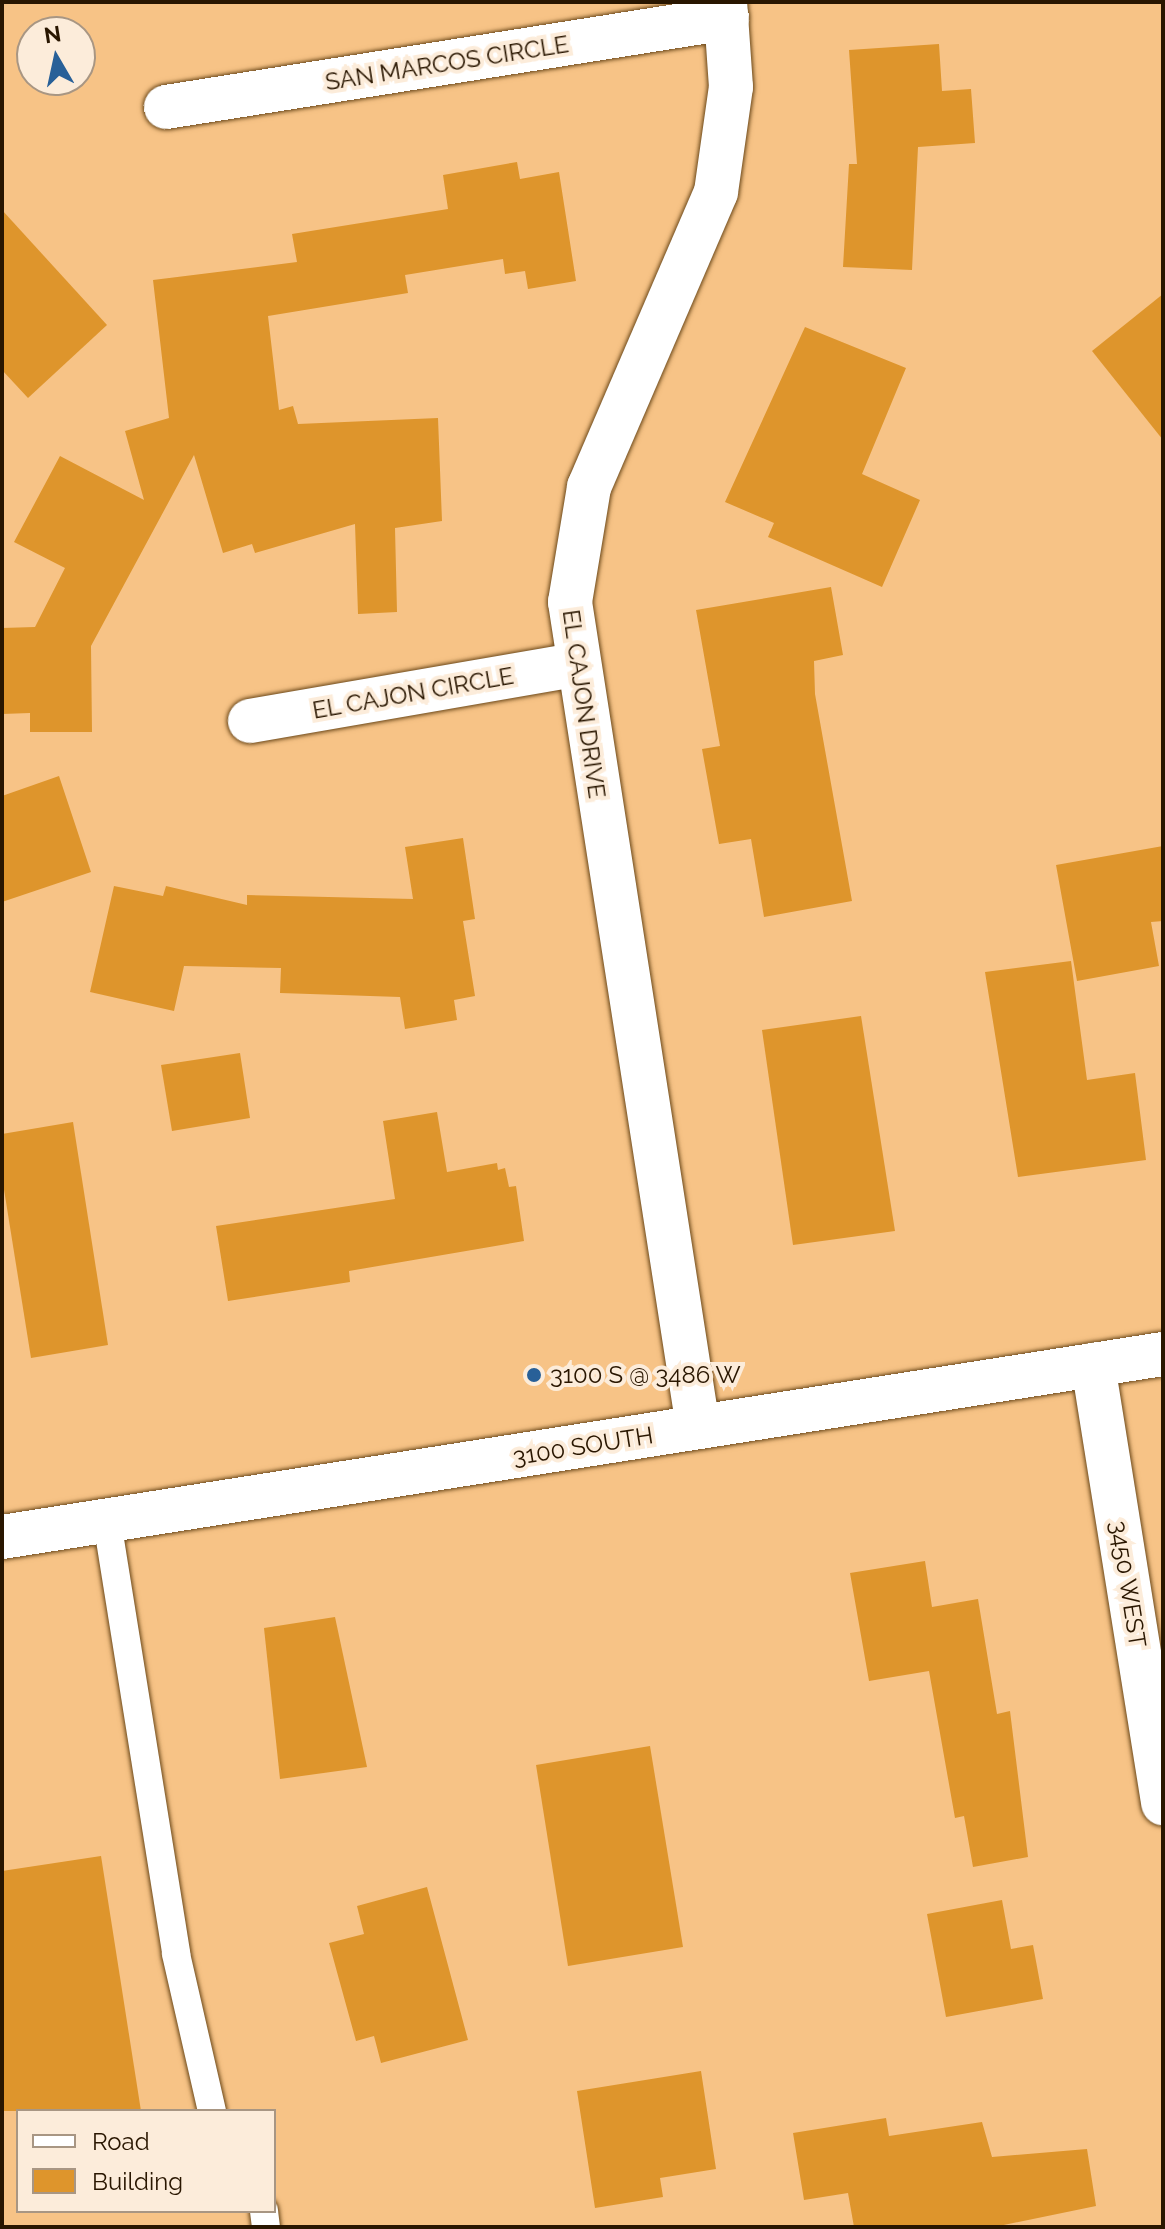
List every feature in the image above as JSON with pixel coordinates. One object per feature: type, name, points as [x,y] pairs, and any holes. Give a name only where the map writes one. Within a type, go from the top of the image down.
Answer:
[{"type":"street","name":"SAN MARCOS CIRCLE","points":[[166,107],[726,10]]},
{"type":"street","name":"EL CAJON DRIVE","points":[[698,1427],[575,665],[570,602],[589,487],[716,192],[728,129],[726,10]]},
{"type":"street","name":"EL CAJON CIRCLE","points":[[250,721],[575,665]]},
{"type":"street","name":"3100 SOUTH","points":[[2,1537],[1163,1354]]},
{"type":"street","name":"3450 WEST","points":[[1093,1365],[1163,1803]]},
{"type":"lane","points":[[107,1521],[176,1954],[212,2109]]},
{"type":"building","points":[[939,44],[942,91],[971,89],[975,143],[918,147],[912,270],[843,267],[849,164],[857,164],[849,50]]},
{"type":"building","points":[[517,162],[520,179],[559,172],[576,281],[528,289],[525,271],[505,274],[503,259],[405,275],[408,293],[268,316],[279,410],[293,406],[298,424],[438,418],[442,521],[395,528],[397,612],[358,614],[355,524],[255,553],[252,544],[223,553],[194,455],[91,646],[92,732],[30,732],[30,713],[2,714],[2,628],[35,627],[65,568],[14,542],[60,456],[144,500],[125,431],[169,418],[153,280],[297,262],[292,234],[448,209],[443,175]]},
{"type":"building","points":[[2,210],[107,325],[28,398],[2,370]]},
{"type":"building","points":[[1163,294],[1163,440],[1092,351]]},
{"type":"building","points":[[805,327],[906,368],[862,474],[920,500],[882,587],[768,537],[774,523],[725,502]]},
{"type":"building","points":[[831,587],[843,655],[814,661],[815,694],[852,901],[764,917],[751,839],[719,844],[702,749],[720,746],[696,610]]},
{"type":"building","points":[[59,776],[91,872],[2,902],[2,796]]},
{"type":"building","points":[[463,838],[475,919],[463,921],[475,996],[454,1000],[457,1020],[405,1029],[400,997],[280,993],[281,968],[184,966],[174,1011],[90,992],[114,886],[163,896],[166,886],[247,905],[247,895],[413,899],[405,847]]},
{"type":"building","points":[[1163,846],[1163,921],[1151,922],[1159,966],[1077,981],[1056,865]]},
{"type":"building","points":[[1071,961],[1087,1080],[1135,1073],[1146,1160],[1018,1177],[985,972]]},
{"type":"building","points":[[861,1016],[895,1231],[793,1245],[762,1030]]},
{"type":"building","points":[[240,1053],[250,1118],[172,1131],[161,1065]]},
{"type":"building","points":[[437,1112],[447,1172],[497,1163],[498,1170],[505,1168],[509,1187],[516,1186],[524,1241],[349,1271],[350,1282],[228,1301],[216,1226],[395,1199],[383,1121]]},
{"type":"building","points":[[73,1122],[108,1345],[31,1358],[2,1177],[2,1134]]},
{"type":"building","points":[[925,1561],[932,1607],[978,1599],[997,1714],[1010,1711],[1028,1857],[973,1867],[964,1816],[955,1818],[929,1671],[869,1681],[850,1573]]},
{"type":"building","points":[[335,1617],[367,1767],[280,1779],[264,1628]]},
{"type":"building","points":[[650,1746],[683,1947],[568,1966],[536,1765]]},
{"type":"building","points":[[101,1856],[141,2109],[2,2111],[2,1871]]},
{"type":"building","points":[[427,1887],[468,2040],[381,2063],[374,2036],[356,2041],[329,1943],[364,1934],[357,1906]]},
{"type":"building","points":[[1002,1900],[1011,1949],[1033,1945],[1043,1999],[946,2017],[927,1914]]},
{"type":"building","points":[[701,2071],[716,2169],[660,2178],[663,2197],[595,2208],[577,2091]]},
{"type":"building","points":[[886,2118],[889,2136],[982,2122],[992,2157],[1087,2149],[1096,2206],[994,2227],[854,2227],[848,2193],[804,2200],[793,2133]]},
{"type":"place","name":"3100 S @ 3486 W","points":[[534,1375]]}]
